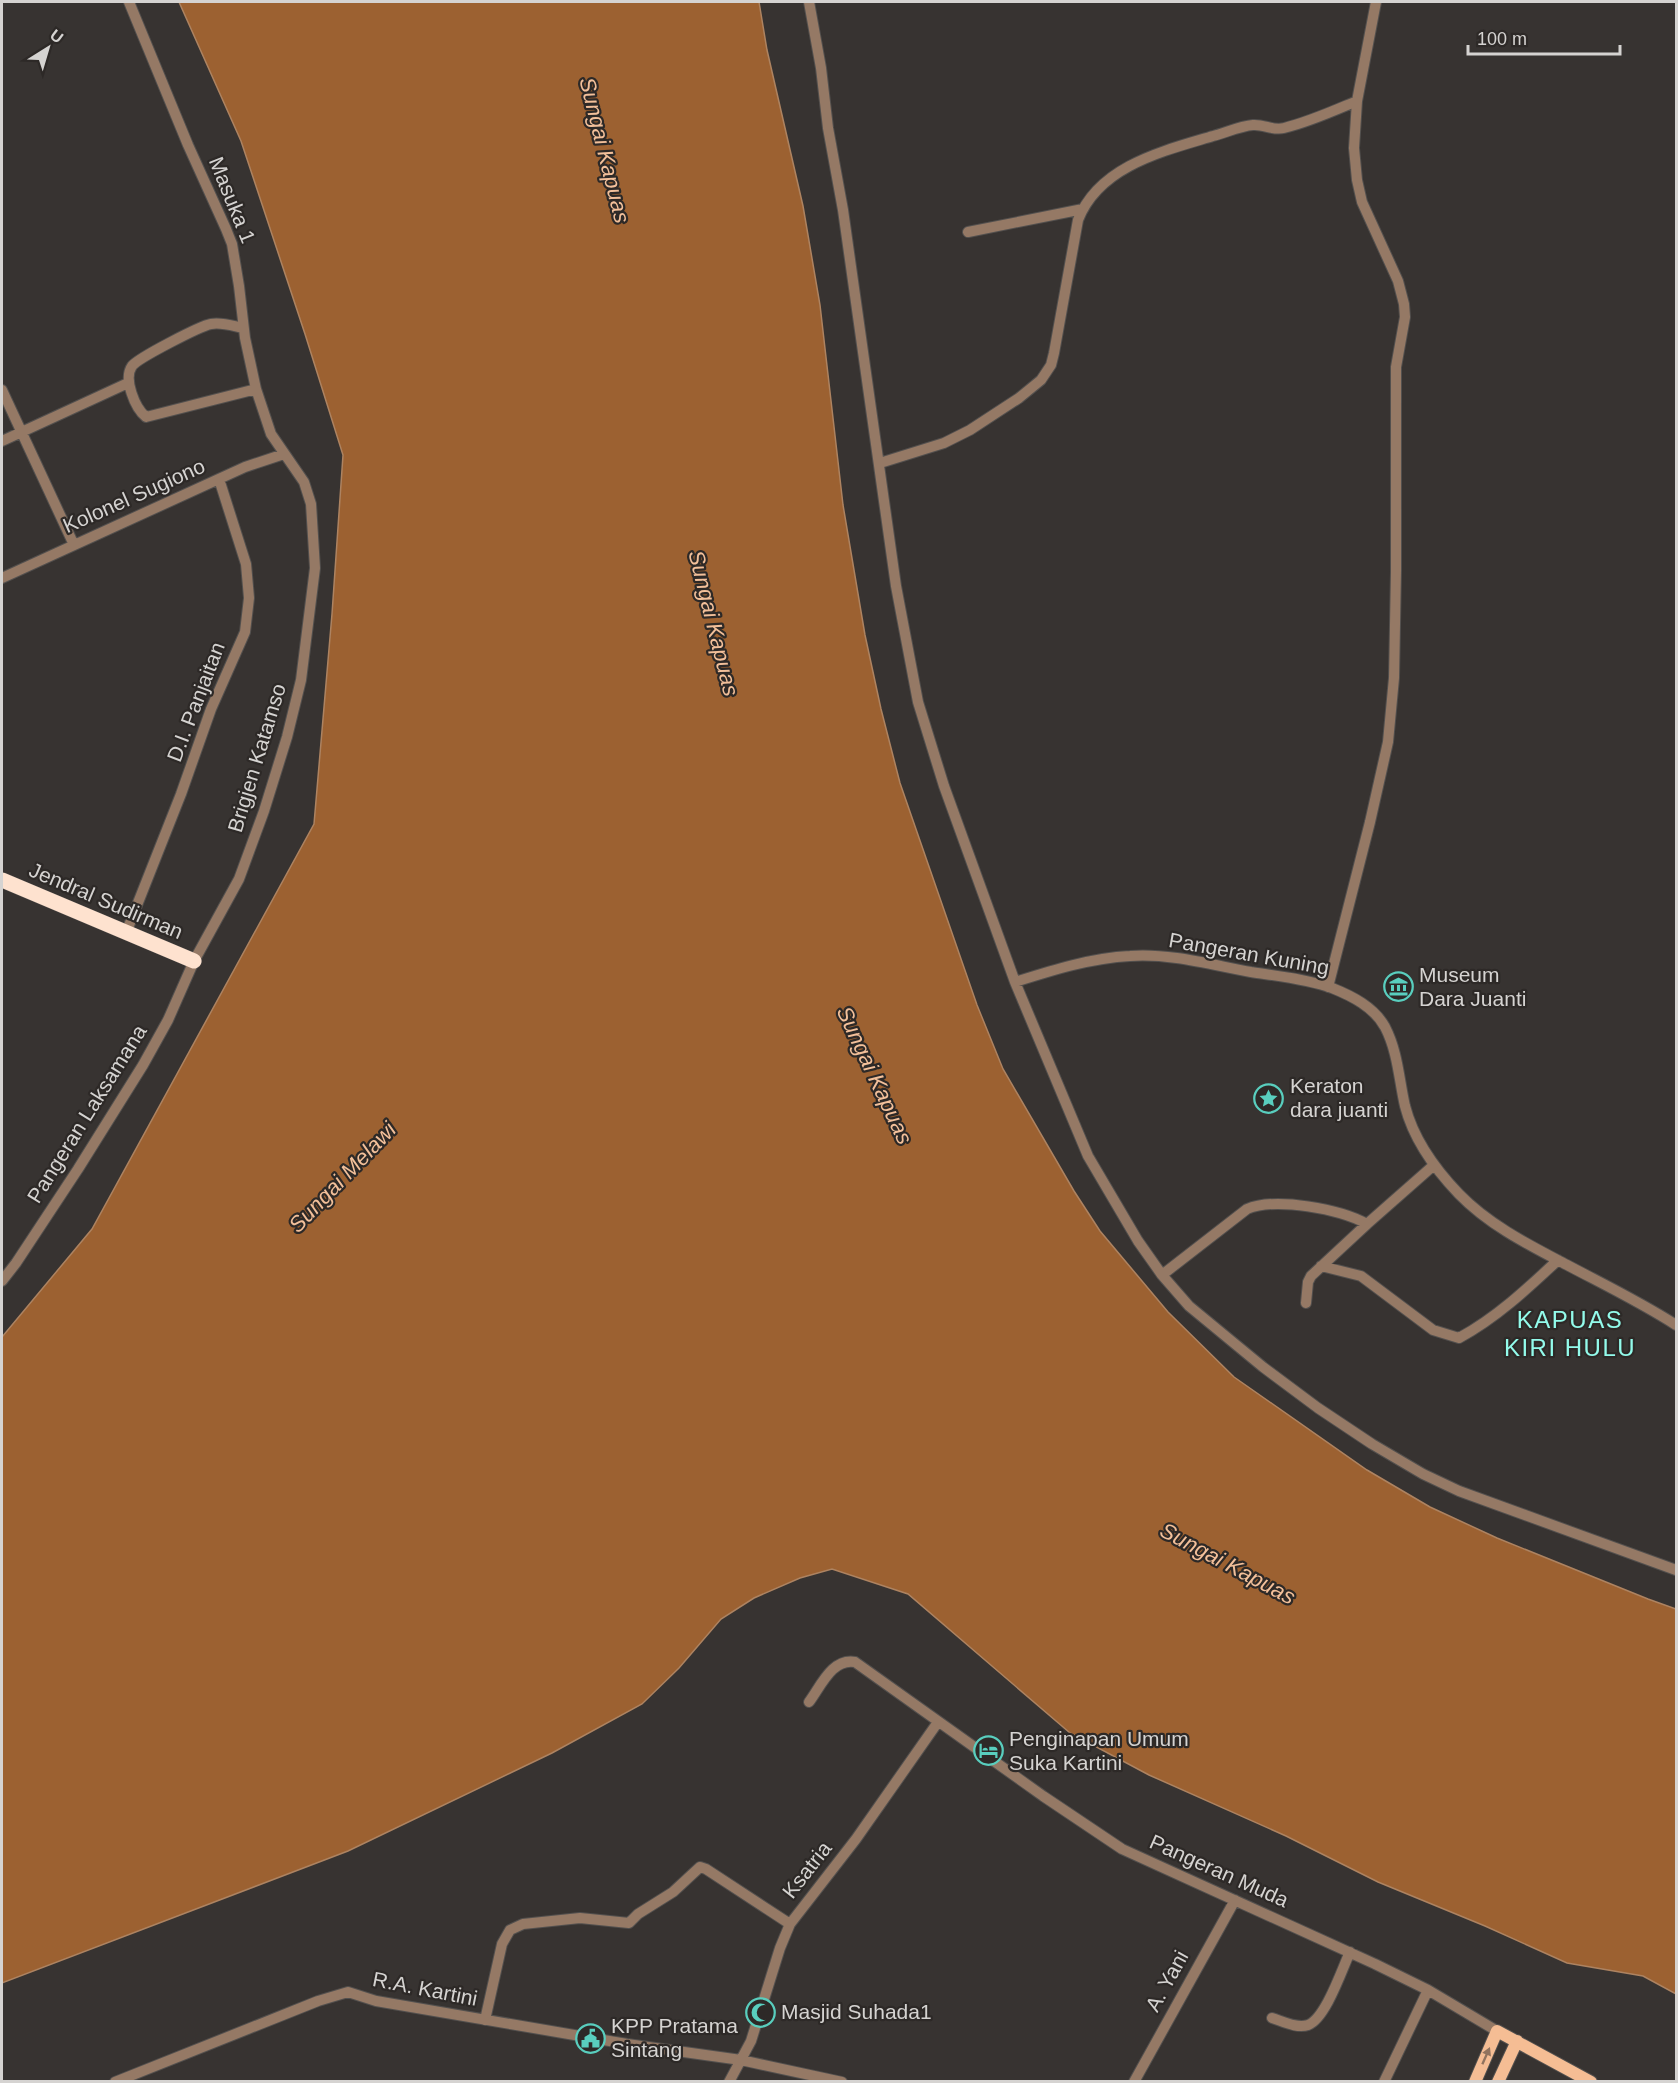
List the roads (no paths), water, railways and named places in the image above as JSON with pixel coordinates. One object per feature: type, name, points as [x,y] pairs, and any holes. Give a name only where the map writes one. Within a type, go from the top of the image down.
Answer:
[{"type":"highway","name":"Jendral Sudirman","points":[[2,880],[194,961]]},
{"type":"main road","points":[[1475,2082],[1497,2031],[1591,2082]]},
{"type":"main road","points":[[1498,2082],[1517,2041]]},
{"type":"street","name":"Masuka 1","points":[[129,2],[232,244],[243,328],[256,389],[271,434],[284,454]]},
{"type":"street","points":[[809,2],[843,210],[896,586],[927,735],[1016,982],[1088,1156],[1121,1215],[1162,1275],[1189,1306],[1263,1367],[1363,1438],[1423,1474],[1479,1500],[1677,1570]]},
{"type":"street","points":[[1328,987],[1370,822],[1390,728],[1396,618],[1396,367],[1405,317],[1404,304],[1398,281],[1371,225],[1359,191],[1354,148],[1357,101],[1376,2]]},
{"type":"street","points":[[880,463],[944,443],[1019,398],[1041,380],[1051,365],[1054,353],[1074,237],[1083,209],[1101,186],[1125,167],[1252,124],[1281,129],[1307,122],[1357,101]]},
{"type":"street","points":[[968,232],[1083,209]]},
{"type":"street","points":[[243,328],[220,324],[202,327],[136,362],[128,373],[128,383],[140,411],[146,417],[256,389]]},
{"type":"street","points":[[2,441],[128,383]]},
{"type":"street","points":[[2,390],[74,545]]},
{"type":"street","name":"Kolonel Sugiono","points":[[2,578],[245,467],[284,454]]},
{"type":"street","name":"Brigjen Katamso","points":[[194,961],[239,879],[276,776],[301,680],[315,567],[312,504],[304,482],[284,454]]},
{"type":"street","name":"D.I. Panjaitan","points":[[126,933],[181,794],[211,709],[244,632],[249,598],[246,564],[219,479]]},
{"type":"street","name":"Pangeran Kuning","points":[[1016,982],[1088,961],[1133,955],[1174,958],[1328,987],[1366,1006],[1376,1014],[1385,1027],[1397,1061],[1406,1108],[1421,1145],[1434,1166],[1461,1196],[1507,1232],[1677,1325]]},
{"type":"street","name":"Pangeran Laksamana","points":[[2,1281],[78,1169],[143,1065],[168,1020],[194,961]]},
{"type":"street","points":[[1305,1303],[1308,1282],[1322,1266],[1434,1166]]},
{"type":"street","points":[[1162,1275],[1253,1206],[1287,1205],[1336,1212],[1357,1218],[1367,1224]]},
{"type":"street","points":[[1322,1266],[1361,1276],[1433,1330],[1459,1338],[1482,1326],[1527,1290],[1558,1260]]},
{"type":"street","name":"Pangeran Muda","points":[[809,1702],[838,1664],[846,1661],[864,1667],[938,1722],[1122,1849],[1350,1952],[1428,1990],[1497,2031]]},
{"type":"street","name":"Ksatria","points":[[729,2082],[751,2041],[780,1948],[790,1924],[856,1839],[938,1722]]},
{"type":"street","points":[[485,2020],[502,1944],[510,1929],[523,1924],[580,1918],[629,1923],[638,1914],[673,1892],[700,1867],[790,1924]]},
{"type":"street","name":"A. Yani","points":[[1134,2082],[1235,1900]]},
{"type":"street","points":[[1272,2018],[1297,2026],[1309,2025],[1324,2009],[1350,1952]]},
{"type":"street","points":[[1384,2082],[1428,1990]]},
{"type":"street","name":"R.A. Kartini","points":[[115,2082],[318,2001],[348,1992],[376,2001],[627,2044],[741,2060],[842,2082]]},
{"type":"water","points":[[179,2],[759,2],[767,50],[803,206],[820,305],[843,505],[865,635],[881,709],[900,783],[977,1005],[1003,1069],[1100,1231],[1168,1312],[1234,1377],[1367,1470],[1430,1507],[1497,1538],[1676,1609],[1676,1994],[1643,1976],[1567,1963],[1378,1882],[1286,1836],[1149,1775],[1070,1733],[908,1594],[832,1569],[800,1578],[754,1598],[721,1619],[679,1668],[642,1704],[552,1753],[348,1851],[2,1983],[2,1337],[92,1229],[314,824],[343,455],[241,141]]},
{"type":"place","name":"Museum Dara Juanti","points":[[1398,987]]},
{"type":"place","name":"Keraton dara juanti","points":[[1269,1098]]},
{"type":"place","name":"Penginapan Umum Suka Kartini","points":[[988,1751]]},
{"type":"place","name":"Masjid Suhada1","points":[[760,2012]]},
{"type":"place","name":"KPP Pratama Sintang","points":[[590,2038]]},
{"type":"district","name":"KAPUAS KIRI HULU","points":[[1570,1334]]},
{"type":"water label","name":"Sungai Kapuas","points":[[605,150]]},
{"type":"water label","name":"Sungai Kapuas","points":[[714,623]]},
{"type":"water label","name":"Sungai Kapuas","points":[[875,1075]]},
{"type":"water label","name":"Sungai Melawi","points":[[342,1177]]},
{"type":"water label","name":"Sungai Kapuas","points":[[1228,1563]]}]
